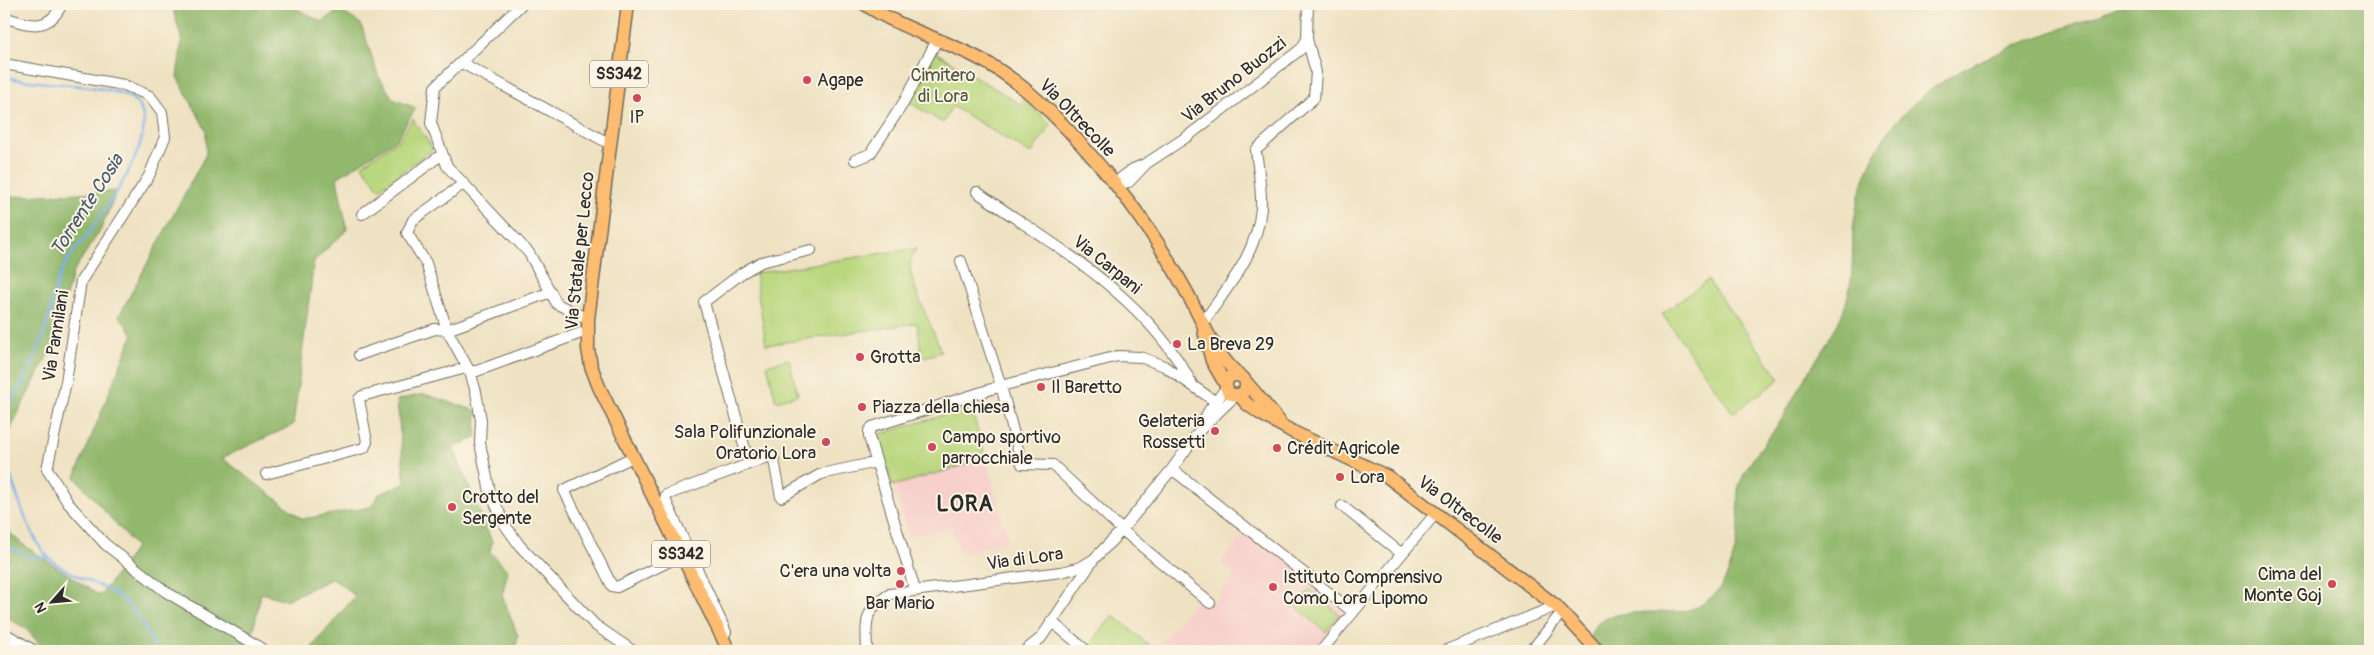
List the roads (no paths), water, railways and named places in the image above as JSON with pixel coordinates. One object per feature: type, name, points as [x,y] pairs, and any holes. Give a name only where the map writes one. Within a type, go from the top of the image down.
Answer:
[{"type":"main road","name":"Via Statale per Lecco","points":[[628,4],[588,319],[591,366],[633,457],[729,651]]},
{"type":"main road","name":"Via Oltrecolle","points":[[865,4],[913,30],[974,56],[998,69],[1023,87],[1082,146],[1116,185],[1166,256],[1186,290],[1202,324],[1212,361],[1232,391],[1247,404],[1310,442],[1388,477],[1559,609],[1598,651]]},
{"type":"main road","name":"Via Oltrecolle","points":[[1202,324],[1282,425]]},
{"type":"main road","points":[[1230,376],[1243,378],[1245,390],[1232,391],[1230,376]]},
{"type":"street","points":[[4,17],[20,23],[45,24],[52,20],[62,4]]},
{"type":"street","points":[[522,4],[435,87],[430,122],[441,155],[447,166],[529,253],[557,304],[588,319]]},
{"type":"street","name":"Via Bruno Buozzi","points":[[1116,185],[1128,182],[1147,163],[1188,136],[1301,49],[1307,40],[1308,4]]},
{"type":"street","points":[[855,160],[870,154],[904,102],[937,40]]},
{"type":"street","points":[[1202,324],[1246,260],[1256,241],[1261,206],[1256,150],[1314,98],[1316,72],[1307,40]]},
{"type":"street","points":[[462,63],[610,144]]},
{"type":"street","name":"Via Pannilani","points":[[4,64],[124,85],[150,96],[162,112],[165,137],[149,176],[81,282],[66,382],[47,469],[68,503],[105,544],[166,592],[256,644],[264,651]]},
{"type":"street","points":[[362,214],[441,155]]},
{"type":"street","points":[[464,184],[413,220],[407,233],[426,263],[447,330],[466,368],[470,372],[476,392],[480,420],[480,443],[490,492],[505,525],[520,546],[595,625],[633,651]]},
{"type":"street","name":"Via Carpani","points":[[977,192],[1066,251],[1136,309],[1159,334],[1184,369],[1194,387]]},
{"type":"street","points":[[749,463],[704,302],[742,273],[762,262],[811,250]]},
{"type":"street","points":[[961,261],[1001,386],[1022,464],[1053,465],[1122,530],[1210,603]]},
{"type":"street","points":[[360,356],[435,329],[447,330],[551,292]]},
{"type":"street","points":[[266,474],[364,448],[367,442],[359,399],[362,396],[466,368],[474,372],[588,332]]},
{"type":"street","points":[[915,590],[869,438],[869,431],[872,427],[1001,386],[1125,356],[1140,357],[1164,366],[1216,402]]},
{"type":"street","name":"Via di Lora","points":[[1200,430],[1208,412],[1216,402],[1232,391]]},
{"type":"street","name":"Via di Lora","points":[[867,651],[866,622],[876,602],[890,594],[1062,572],[1081,566],[1094,559],[1122,530],[1232,391]]},
{"type":"street","points":[[722,637],[726,632],[665,496],[774,454],[781,497],[821,474],[877,462]]},
{"type":"street","points":[[633,457],[564,490],[612,586],[616,587],[682,555]]},
{"type":"street","points":[[1172,469],[1352,612]]},
{"type":"street","points":[[1342,506],[1402,554]]},
{"type":"street","points":[[1321,651],[1436,513]]},
{"type":"street","points":[[1025,651],[1041,638],[1094,559]]},
{"type":"street","points":[[1444,651],[1559,609]]},
{"type":"street","points":[[1526,651],[1535,646],[1559,609]]},
{"type":"street","points":[[1051,621],[1087,651]]},
{"type":"street","points":[[4,633],[35,651]]},
{"type":"street","points":[[4,640],[13,651]]},
{"type":"waterway","name":"Torrente Cosia","points":[[4,77],[34,82],[92,87],[124,94],[134,100],[142,112],[143,128],[139,146],[121,185],[62,270],[43,337],[4,421]]},
{"type":"waterway","name":"Torrente Cosia","points":[[4,445],[9,471],[20,504],[41,548],[56,564],[103,587],[127,603],[142,622],[156,651]]},
{"type":"waterway","points":[[4,544],[30,557],[48,558]]},
{"type":"place","name":"Agape","points":[[807,80]]},
{"type":"place","name":"IP","points":[[637,98]]},
{"type":"place","name":"La Breva 29","points":[[1177,344]]},
{"type":"place","name":"Grotta","points":[[860,357]]},
{"type":"place","name":"Il Baretto","points":[[1041,387]]},
{"type":"place","name":"Piazza della chiesa","points":[[862,407]]},
{"type":"place","name":"Gelateria Rossetti","points":[[1215,431]]},
{"type":"place","name":"Sala Polifunzionale Oratorio Lora","points":[[826,442]]},
{"type":"place","name":"Campo sportivo parrocchiale","points":[[932,447]]},
{"type":"place","name":"Crédit Agricole","points":[[1277,448]]},
{"type":"place","name":"Lora","points":[[1340,477]]},
{"type":"place","name":"Crotto del Sergente","points":[[452,507]]},
{"type":"place","name":"C'era una volta","points":[[901,571]]},
{"type":"place","name":"Bar Mario","points":[[900,584]]},
{"type":"place","name":"Cima del Monte Goj","points":[[2332,584]]},
{"type":"place","name":"Istituto Comprensivo Como Lora Lipomo","points":[[1273,587]]},
{"type":"district","name":"LORA","points":[[965,504]]},
{"type":"park label","name":"Cimitero di Lora","points":[[943,85]]}]
